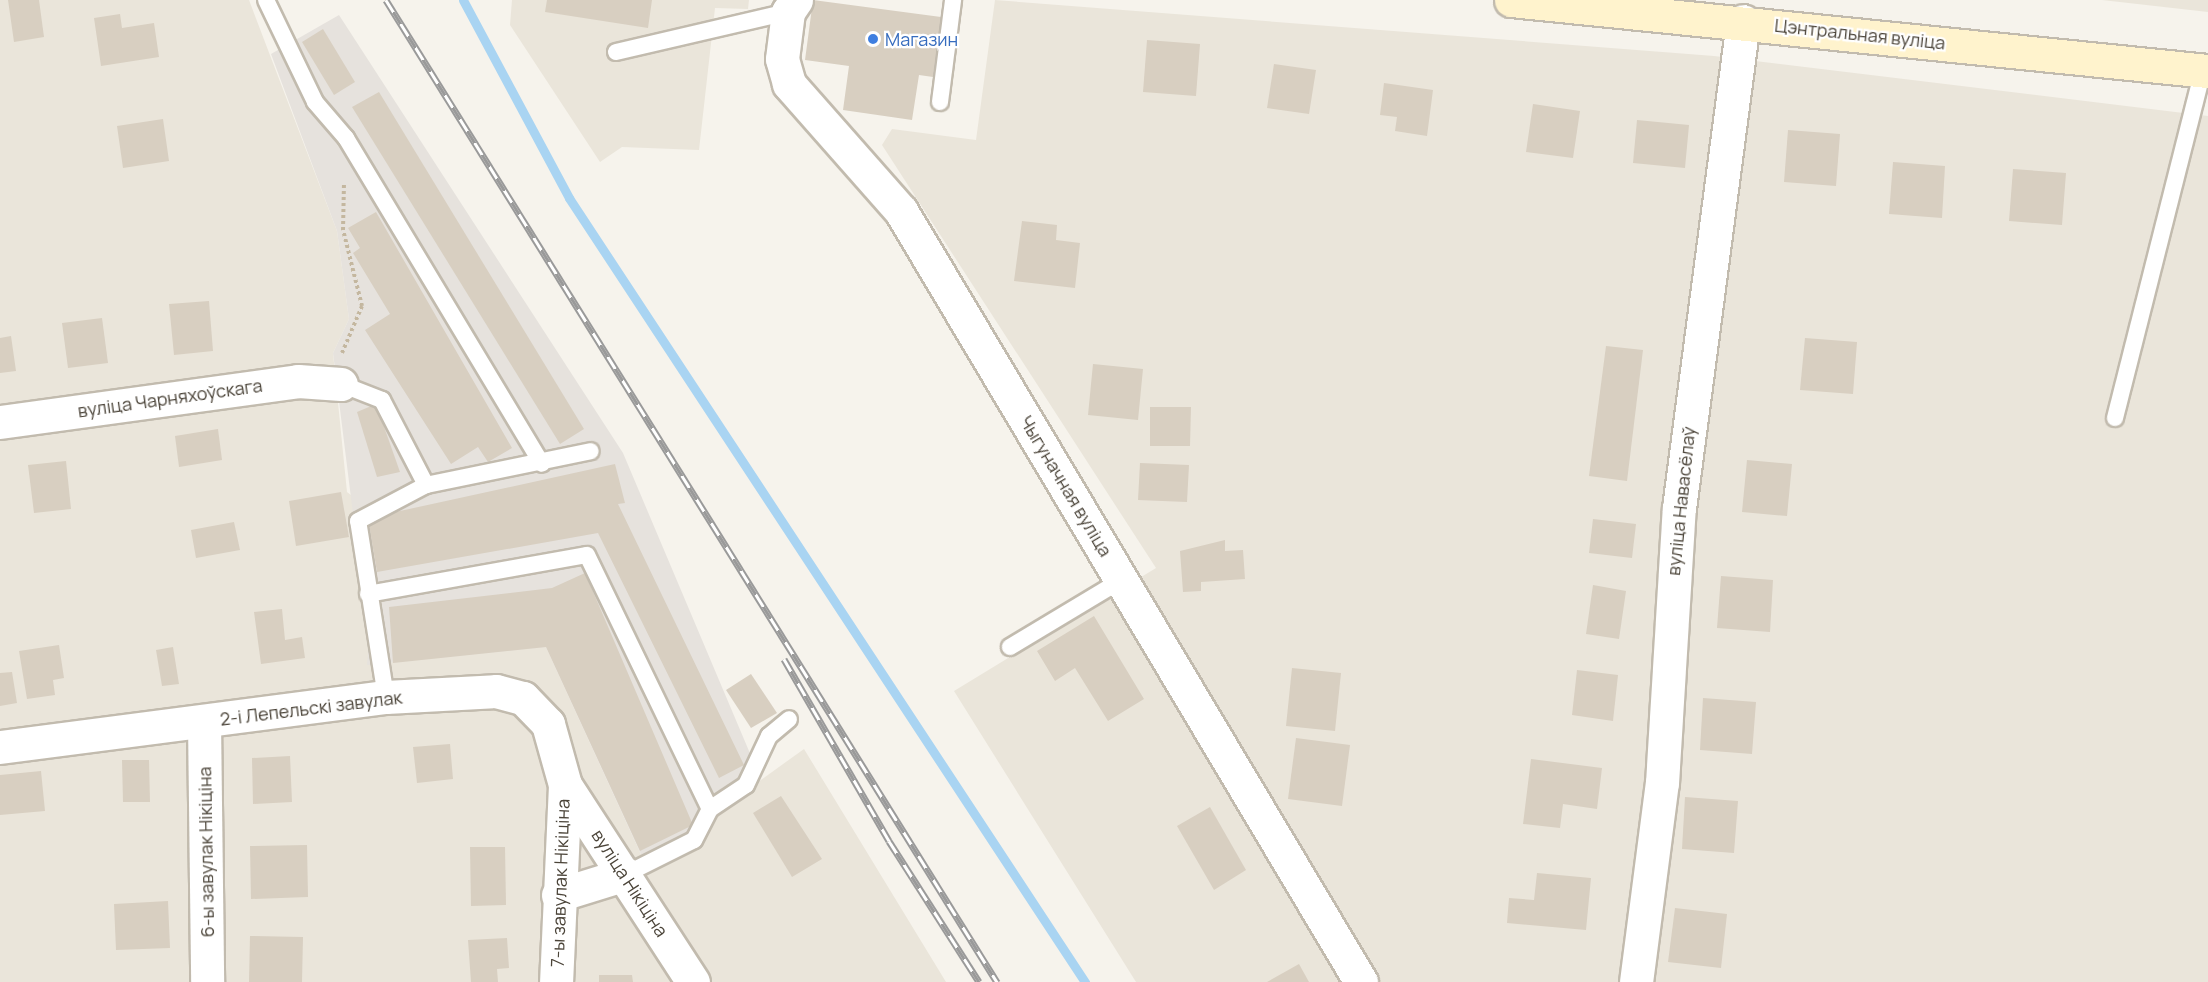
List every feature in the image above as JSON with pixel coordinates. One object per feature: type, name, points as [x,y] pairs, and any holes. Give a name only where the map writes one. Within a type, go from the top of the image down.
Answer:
[{"type":"street","name":"Цэнтральная вуліца","points":[[1511,0],[2206,65]]},
{"type":"street","name":"Чыгуначная вуліца","points":[[792,6],[782,59],[789,84],[901,211],[1123,579],[1361,982]]},
{"type":"street","name":"вуліца Навасёлаў","points":[[1636,982],[1662,783],[1679,508],[1743,21]]},
{"type":"street","name":"вуліца Чарняхоўскага","points":[[0,422],[298,381],[340,384]]},
{"type":"street","name":"2-і Лепельскі завулак","points":[[0,747],[386,697],[496,691],[523,698],[548,724],[565,785]]},
{"type":"street","name":"6-ы завулак Нікіціна","points":[[204,721],[207,982]]},
{"type":"street","name":"вуліца Нікіціна","points":[[565,785],[626,874],[693,982]]},
{"type":"street","name":"7-ы завулак Нікіціна","points":[[556,982],[558,895],[565,785]]},
{"type":"street","points":[[558,895],[626,874]]},
{"type":"lane","points":[[266,0],[315,102],[346,138],[542,464]]},
{"type":"lane","points":[[940,102],[953,0]]},
{"type":"lane","points":[[616,52],[792,6]]},
{"type":"lane","points":[[2115,418],[2206,65]]},
{"type":"lane","points":[[340,384],[382,400],[426,484]]},
{"type":"lane","points":[[386,697],[358,521],[426,484],[542,464],[591,451]]},
{"type":"lane","points":[[368,594],[587,555],[710,808]]},
{"type":"lane","points":[[1010,647],[1123,579]]},
{"type":"lane","points":[[626,874],[694,840],[710,808],[746,785],[769,736],[789,719]]},
{"type":"path","points":[[340,384],[342,353],[362,306],[343,230],[346,138]]},
{"type":"shaded area","points":[[0,0],[249,0],[337,231],[349,319],[333,353],[347,492],[546,647],[650,874],[719,810],[804,749],[946,982],[0,982]]},
{"type":"shaded area","points":[[512,0],[749,0],[748,9],[715,8],[699,150],[622,147],[600,162],[510,25]]},
{"type":"shaded area","points":[[995,0],[1714,56],[2208,116],[2208,982],[1136,982],[954,691],[1156,568],[882,145],[892,129],[976,140]]},
{"type":"shaded area","points":[[2102,0],[2208,0],[2208,12]]},
{"type":"shaded area","points":[[339,15],[623,453],[760,777],[719,810],[699,844],[650,874],[546,647],[367,665],[369,643],[333,353],[349,319],[337,231],[271,54]]},
{"type":"building","points":[[8,0],[39,0],[44,37],[14,42]]},
{"type":"building","points":[[547,0],[652,0],[648,28],[545,12]]},
{"type":"building","name":"Магазин","points":[[813,0],[941,17],[933,77],[919,75],[912,120],[843,110],[849,66],[805,60]]},
{"type":"building","points":[[120,14],[122,28],[154,23],[159,57],[101,66],[94,18]]},
{"type":"building","points":[[323,29],[355,82],[334,95],[302,42]]},
{"type":"building","points":[[1147,40],[1200,44],[1196,96],[1143,92]]},
{"type":"building","points":[[1274,64],[1316,70],[1309,114],[1267,108]]},
{"type":"building","points":[[1384,83],[1433,90],[1427,136],[1395,131],[1397,117],[1380,115]]},
{"type":"building","points":[[379,92],[584,429],[560,444],[352,107]]},
{"type":"building","points":[[1533,104],[1580,111],[1573,158],[1526,152]]},
{"type":"building","points":[[163,119],[169,161],[123,168],[117,126]]},
{"type":"building","points":[[1637,120],[1689,125],[1685,168],[1633,163]]},
{"type":"building","points":[[1788,130],[1840,134],[1836,186],[1784,182]]},
{"type":"building","points":[[1893,162],[1945,166],[1942,218],[1889,214]]},
{"type":"building","points":[[2013,169],[2066,173],[2062,225],[2009,221]]},
{"type":"building","points":[[376,212],[512,448],[488,462],[478,447],[451,464],[365,330],[390,314],[353,253],[360,248],[348,228]]},
{"type":"building","points":[[1022,221],[1057,225],[1056,240],[1080,243],[1075,288],[1014,281]]},
{"type":"building","points":[[209,301],[213,351],[174,355],[169,304]]},
{"type":"building","points":[[102,318],[108,363],[68,368],[62,323]]},
{"type":"building","points":[[11,336],[16,371],[0,373],[0,338]]},
{"type":"building","points":[[1805,338],[1857,342],[1853,394],[1800,390]]},
{"type":"building","points":[[1606,346],[1643,350],[1627,481],[1589,476]]},
{"type":"building","points":[[1093,364],[1143,369],[1138,420],[1088,415]]},
{"type":"building","points":[[376,404],[400,472],[377,477],[357,412]]},
{"type":"building","points":[[1150,407],[1191,407],[1190,446],[1150,446]]},
{"type":"building","points":[[218,429],[222,460],[179,467],[175,436]]},
{"type":"building","points":[[1747,460],[1792,464],[1787,516],[1742,512]]},
{"type":"building","points":[[66,461],[71,509],[34,513],[28,465]]},
{"type":"building","points":[[1140,463],[1189,465],[1187,502],[1138,500]]},
{"type":"building","points":[[615,464],[625,503],[618,504],[744,765],[719,778],[598,533],[377,572],[368,518]]},
{"type":"building","points":[[341,492],[349,537],[296,546],[289,501]]},
{"type":"building","points":[[1593,519],[1636,524],[1632,558],[1589,553]]},
{"type":"building","points":[[234,522],[240,550],[196,558],[191,530]]},
{"type":"building","points":[[1225,540],[1225,551],[1243,550],[1245,579],[1201,582],[1201,591],[1183,592],[1180,551]]},
{"type":"building","points":[[585,573],[693,825],[640,851],[546,647],[393,663],[389,607],[552,588]]},
{"type":"building","points":[[1721,576],[1773,580],[1770,632],[1717,628]]},
{"type":"building","points":[[1593,585],[1626,591],[1619,639],[1586,634]]},
{"type":"building","points":[[282,609],[285,640],[302,637],[305,658],[261,664],[254,612]]},
{"type":"building","points":[[1094,616],[1144,699],[1108,721],[1075,668],[1055,681],[1037,651]]},
{"type":"building","points":[[59,645],[64,678],[53,680],[55,695],[27,699],[19,651]]},
{"type":"building","points":[[173,647],[179,684],[162,686],[156,650]]},
{"type":"building","points":[[1292,668],[1341,673],[1335,731],[1286,726]]},
{"type":"building","points":[[1577,670],[1618,675],[1613,721],[1572,715]]},
{"type":"building","points":[[12,672],[17,703],[0,706],[0,673]]},
{"type":"building","points":[[751,674],[777,713],[751,728],[726,690]]},
{"type":"building","points":[[1703,698],[1756,702],[1752,754],[1700,750]]},
{"type":"building","points":[[1296,738],[1350,745],[1342,806],[1288,799]]},
{"type":"building","points":[[450,744],[453,779],[417,783],[413,747]]},
{"type":"building","points":[[290,756],[292,802],[253,804],[252,758]]},
{"type":"building","points":[[1531,759],[1602,768],[1597,809],[1563,804],[1560,828],[1523,824]]},
{"type":"building","points":[[122,760],[149,760],[150,802],[123,802]]},
{"type":"building","points":[[41,771],[45,811],[0,815],[0,775]]},
{"type":"building","points":[[781,796],[822,859],[792,877],[753,813]]},
{"type":"building","points":[[1685,797],[1738,801],[1734,853],[1682,849]]},
{"type":"building","points":[[1210,807],[1246,870],[1214,890],[1177,826]]},
{"type":"building","points":[[307,845],[308,897],[251,899],[250,846]]},
{"type":"building","points":[[470,847],[505,847],[506,905],[471,906]]},
{"type":"building","points":[[1537,873],[1591,878],[1586,930],[1507,923],[1509,898],[1534,900]]},
{"type":"building","points":[[168,901],[170,948],[116,950],[114,904]]},
{"type":"building","points":[[1675,908],[1727,914],[1721,968],[1668,962]]},
{"type":"building","points":[[250,936],[303,937],[302,982],[249,982]]},
{"type":"building","points":[[507,938],[509,968],[497,969],[498,982],[471,982],[468,940]]},
{"type":"building","points":[[1299,964],[1309,982],[1267,982]]},
{"type":"building","points":[[599,975],[632,975],[633,982],[599,982]]},
{"type":"waterway","points":[[463,0],[569,198],[1085,982]]},
{"type":"railway","points":[[386,0],[997,982]]},
{"type":"railway","points":[[784,659],[889,841],[979,982]]},
{"type":"place","name":"Магазин","points":[[873,39]]}]
